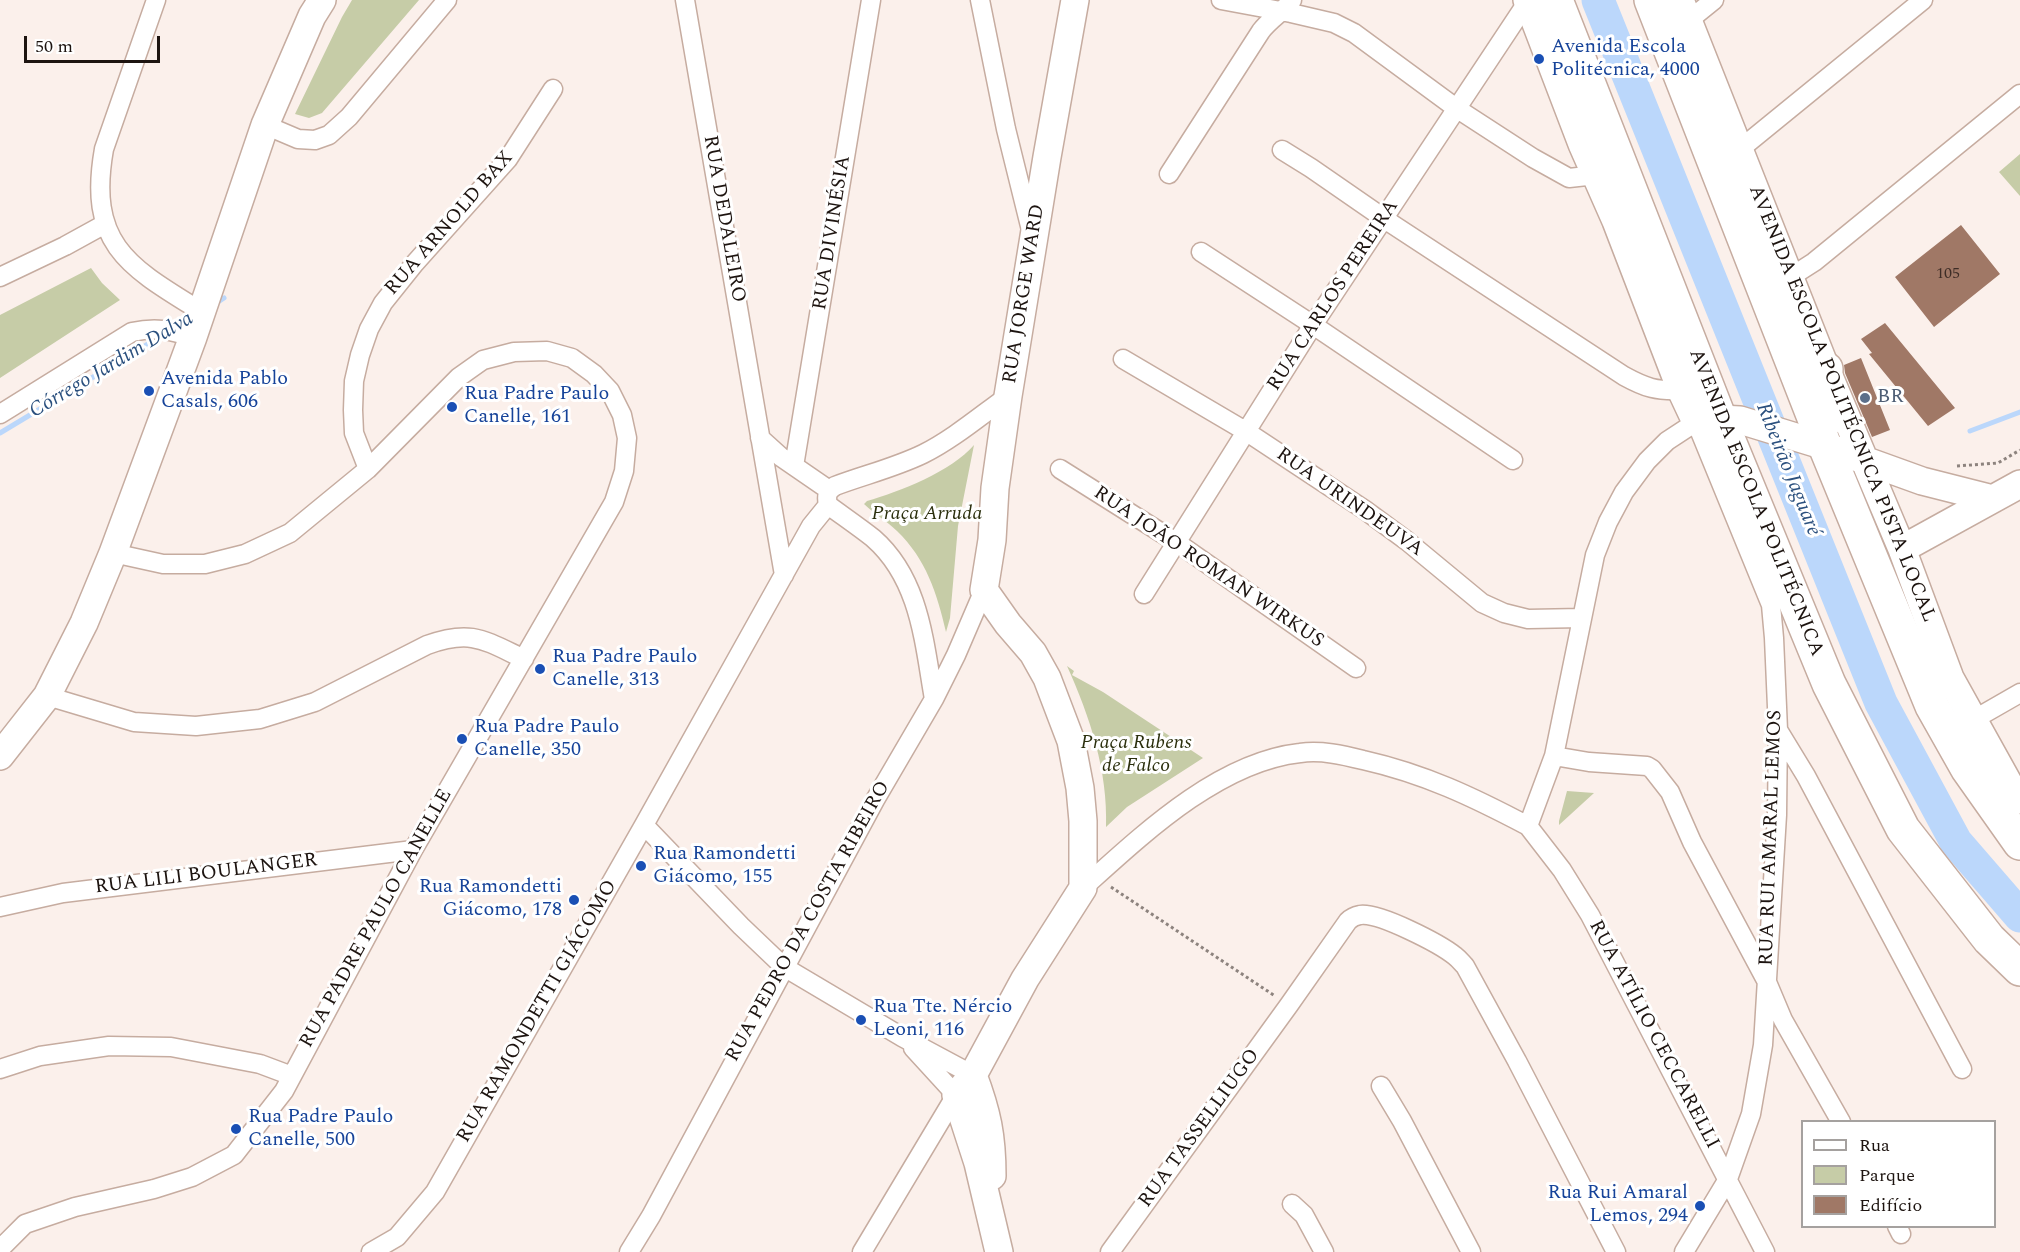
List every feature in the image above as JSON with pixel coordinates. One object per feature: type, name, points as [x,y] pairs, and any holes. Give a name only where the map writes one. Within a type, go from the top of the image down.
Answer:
[{"type":"highway","name":"AVENIDA ESCOLA POLITÉCNICA","points":[[1537,0],[1829,684],[1903,829],[1989,939],[2020,969]]},
{"type":"highway","points":[[1651,0],[1811,441],[1932,706],[1966,768],[2020,843]]},
{"type":"highway","points":[[1811,441],[1824,409],[1826,369]]},
{"type":"street","points":[[156,0],[105,149],[100,193],[105,224],[118,251],[198,324]]},
{"type":"street","points":[[0,756],[47,696],[84,623],[113,553],[198,324],[265,125],[312,16],[322,0]]},
{"type":"street","points":[[265,125],[298,139],[315,140],[329,135],[349,117],[447,0]]},
{"type":"street","name":"RUA DEDALEIRO","points":[[685,0],[784,575]]},
{"type":"street","name":"RUA DIVINÉSIA","points":[[794,466],[871,0]]},
{"type":"street","points":[[980,0],[1006,129],[1034,240]]},
{"type":"street","name":"RUA JORGE WARD","points":[[984,590],[992,540],[995,488],[1008,396],[1075,0]]},
{"type":"street","points":[[1221,0],[1286,6],[1334,23],[1354,33],[1456,108],[1533,158],[1569,178],[1596,175]]},
{"type":"street","name":"RUA CARLOS PEREIRA","points":[[1144,594],[1383,218],[1456,108],[1537,0]]},
{"type":"street","name":"AVENIDA ESCOLA POLITÉCNICA","points":[[1537,0],[1582,144],[1681,390],[1718,420]]},
{"type":"street","points":[[1684,10],[1714,0]]},
{"type":"street","points":[[1739,150],[1923,0]]},
{"type":"street","points":[[1169,174],[1261,31],[1286,6]]},
{"type":"street","name":"AVENIDA ESCOLA POLITÉCNICA PISTA LOCAL","points":[[1684,10],[1862,459],[1902,549],[1950,678],[2020,800]]},
{"type":"street","name":"RUA ARNOLD BAX","points":[[368,469],[354,433],[353,410],[354,381],[369,329],[383,303],[415,263],[508,159],[553,89]]},
{"type":"street","points":[[1789,278],[1814,262],[2020,94]]},
{"type":"street","points":[[1282,150],[1624,376],[1644,387],[1661,391],[1681,390]]},
{"type":"street","points":[[0,277],[105,224]]},
{"type":"street","points":[[1201,252],[1513,460]]},
{"type":"street","points":[[0,414],[132,332],[198,324]]},
{"type":"street","name":"RUA PADRE PAULO CANELLE","points":[[0,1249],[25,1224],[75,1207],[154,1189],[192,1177],[234,1155],[284,1091],[413,850],[614,502],[624,471],[627,438],[622,415],[610,391],[594,374],[572,358],[547,351],[514,352],[483,360],[459,377],[368,469],[290,533],[245,554],[205,564],[163,564],[113,553]]},
{"type":"street","name":"RUA URINDEUVA","points":[[1123,359],[1247,432],[1407,541],[1482,603],[1504,613],[1528,619],[1582,618]]},
{"type":"street","points":[[829,497],[835,486],[894,467],[943,443],[1008,396]]},
{"type":"street","points":[[862,1252],[965,1085],[1025,979],[1083,888],[1146,831],[1207,789],[1234,772],[1269,759],[1302,752],[1335,754],[1398,768],[1466,794],[1528,826],[1554,756],[1595,555],[1608,522],[1624,492],[1647,461],[1667,441],[1718,420],[1811,441],[1922,481],[1993,499]]},
{"type":"street","name":"RUA RUI AMARAL LEMOS","points":[[1684,1252],[1728,1179],[1751,1114],[1763,1045],[1777,814],[1778,730],[1771,605],[1718,420]]},
{"type":"street","points":[[760,438],[829,497],[873,539],[886,552],[905,578],[919,613],[934,699]]},
{"type":"street","name":"RUA JOÃO ROMAN WIRKUS","points":[[1060,469],[1176,543],[1356,668]]},
{"type":"street","points":[[1902,549],[2020,484]]},
{"type":"street","name":"RUA RAMONDETTI GIÁCOMO","points":[[371,1252],[397,1237],[435,1192],[829,497]]},
{"type":"street","points":[[984,590],[1008,624],[1033,653],[1047,678],[1071,741],[1080,788],[1083,821],[1083,888]]},
{"type":"street","name":"RUA PEDRO DA COSTA RIBEIRO","points":[[629,1252],[651,1216],[875,800],[934,699],[984,590]]},
{"type":"street","points":[[47,696],[134,722],[196,726],[260,719],[315,702],[405,655],[441,640],[460,636],[484,640],[524,659]]},
{"type":"street","points":[[1973,720],[2020,693]]},
{"type":"street","points":[[1778,730],[1806,776],[1962,1069]]},
{"type":"street","points":[[1554,756],[1589,762],[1647,766],[1652,769],[1670,792],[1692,842],[1767,982],[1783,1020],[1839,1120]]},
{"type":"street","points":[[644,825],[741,926],[784,967],[902,1037],[965,1085],[978,1163],[999,1252]]},
{"type":"street","name":"RUA ATÍLIO CECCARELLI","points":[[1528,826],[1562,870],[1590,915],[1765,1252]]},
{"type":"street","name":"RUA LILI BOULANGER","points":[[0,907],[63,893],[413,850]]},
{"type":"street","name":"RUA TASSELLIUGO","points":[[1110,1252],[1348,921],[1359,915],[1374,916],[1409,930],[1455,956],[1465,966],[1616,1252]]},
{"type":"street","points":[[902,1037],[965,1085]]},
{"type":"street","points":[[0,1069],[40,1056],[110,1046],[171,1047],[260,1064],[292,1076]]},
{"type":"street","points":[[1381,1086],[1471,1252]]},
{"type":"street","points":[[1292,1204],[1304,1215],[1324,1252]]},
{"type":"path","points":[[1953,466],[1998,463],[2020,450]]},
{"type":"path","points":[[1083,888],[1114,887],[1289,1005]]},
{"type":"green space","points":[[352,0],[419,0],[322,113],[309,118],[295,114],[342,17]]},
{"type":"green space","points":[[2020,154],[2020,196],[1999,172]]},
{"type":"green space","points":[[91,268],[102,283],[120,300],[0,378],[0,315]]},
{"type":"green space","name":"Praça Arruda","points":[[974,445],[958,526],[950,618],[946,632],[934,590],[916,553],[897,531],[864,504],[939,472],[964,455]]},
{"type":"green space","name":"Praça Rubens de Falco","points":[[1067,666],[1074,671],[1072,675],[1103,692],[1203,758],[1127,807],[1106,827],[1101,765],[1090,725]]},
{"type":"green space","points":[[1567,791],[1594,793],[1559,825],[1559,821]]},
{"type":"building","points":[[1961,225],[2000,274],[1934,327],[1895,277]]},
{"type":"building","points":[[1885,323],[1955,408],[1928,426],[1869,354],[1872,353],[1861,339]]},
{"type":"building","name":"BR","points":[[1861,358],[1890,430],[1872,437],[1845,373],[1844,365]]},
{"type":"waterway","name":"Ribeirão Jaguaré","points":[[1598,0],[1881,703],[1956,842],[2020,916]]},
{"type":"waterway","name":"Córrego Jardim Dalva","points":[[215,304],[224,298]]},
{"type":"waterway","name":"Córrego Jardim Dalva","points":[[0,433],[163,335]]},
{"type":"waterway","points":[[1970,431],[2020,412]]},
{"type":"place","name":"Avenida Escola Politécnica, 4000","points":[[1539,59]]},
{"type":"place","name":"Avenida Pablo Casals, 606","points":[[149,391]]},
{"type":"place","name":"BR","points":[[1865,398]]},
{"type":"place","name":"Rua Padre Paulo Canelle, 161","points":[[452,407]]},
{"type":"place","name":"Rua Padre Paulo Canelle, 313","points":[[540,669]]},
{"type":"place","name":"Rua Padre Paulo Canelle, 350","points":[[462,739]]},
{"type":"place","name":"Rua Ramondetti Giácomo, 155","points":[[641,866]]},
{"type":"place","name":"Rua Ramondetti Giácomo, 178","points":[[574,900]]},
{"type":"place","name":"Rua Tte. Nércio Leoni, 116","points":[[861,1020]]},
{"type":"place","name":"Rua Padre Paulo Canelle, 500","points":[[236,1129]]},
{"type":"place","name":"Rua Rui Amaral Lemos, 294","points":[[1700,1206]]}]
